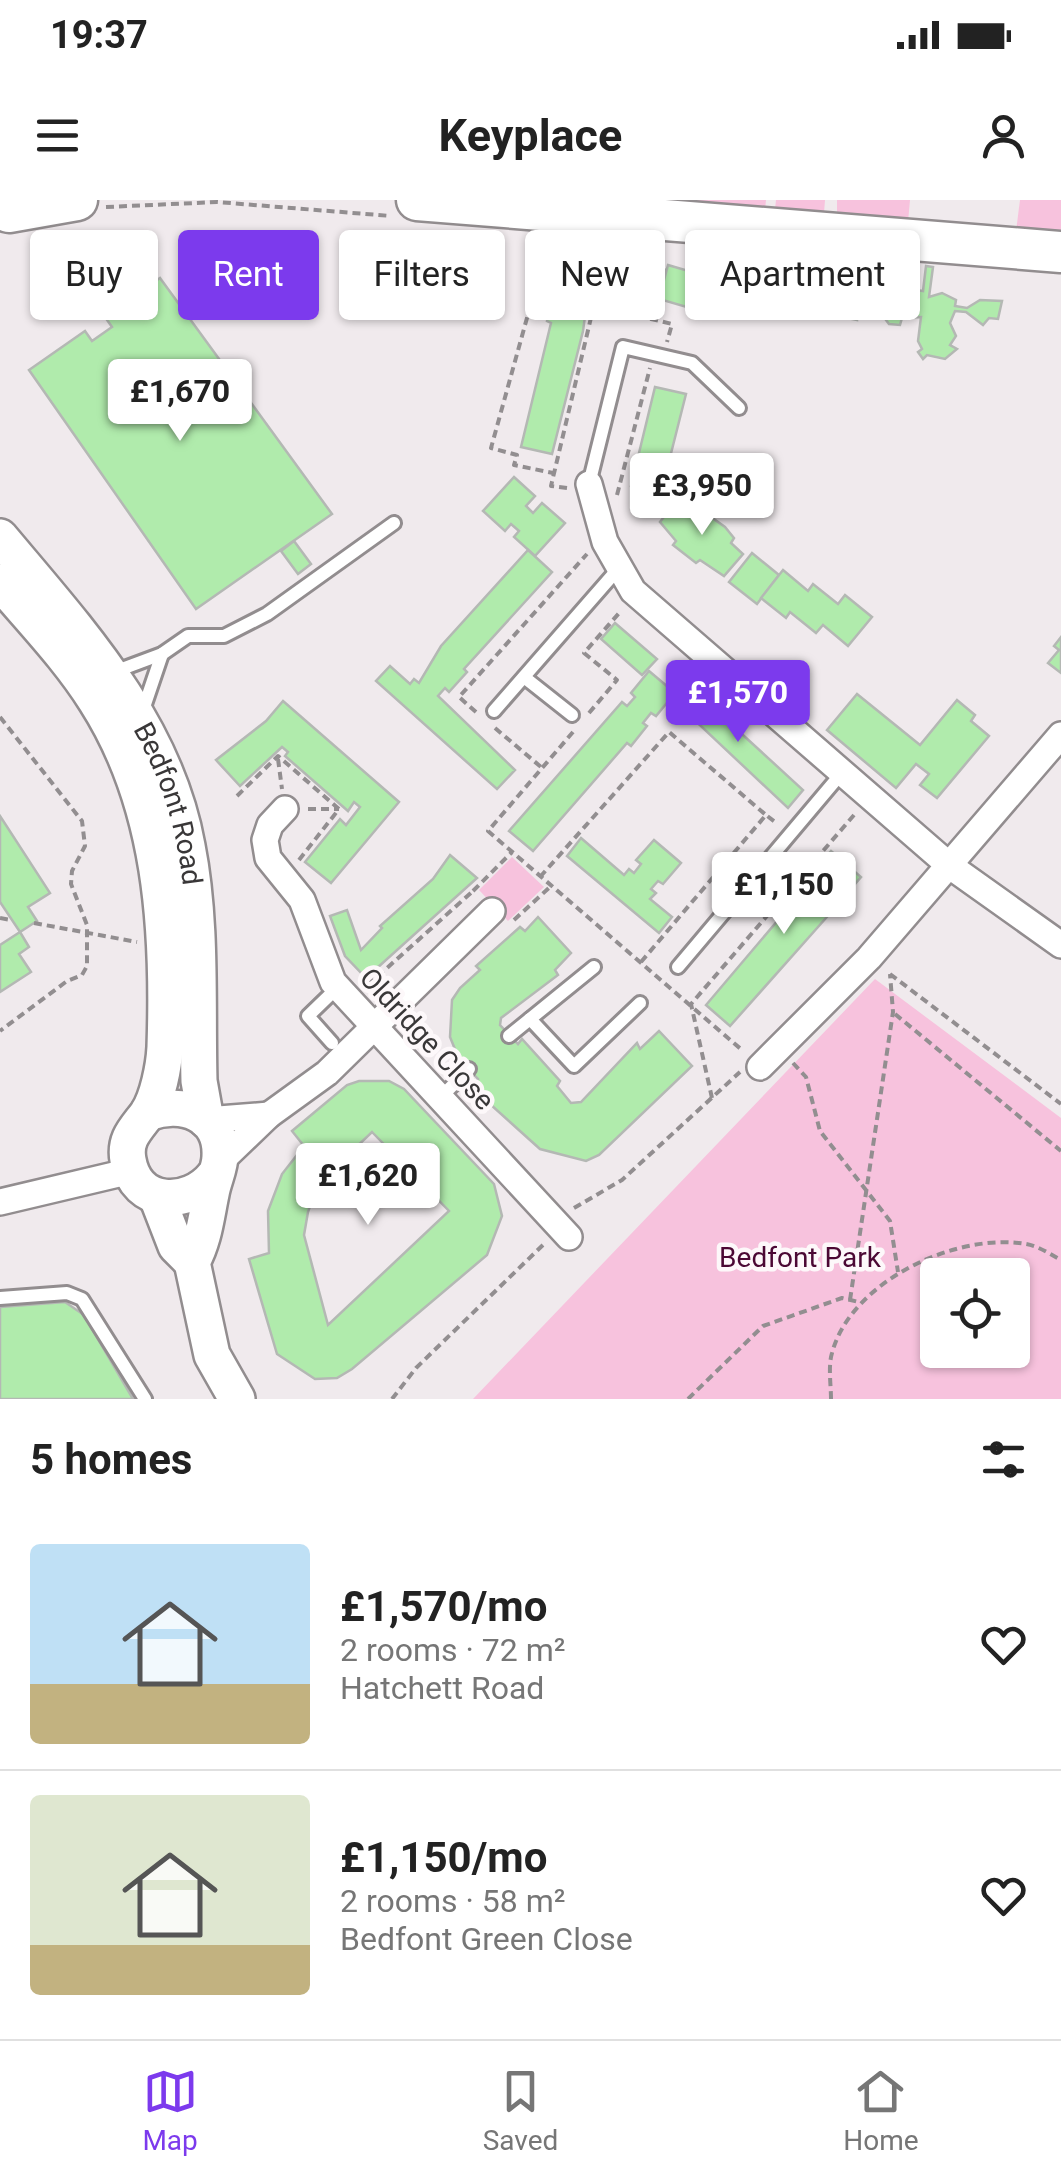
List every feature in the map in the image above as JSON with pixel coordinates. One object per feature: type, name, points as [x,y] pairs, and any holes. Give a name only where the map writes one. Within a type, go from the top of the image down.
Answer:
[{"type":"main road","points":[[3,213],[83,204]]},
{"type":"main road","points":[[408,208],[569,214],[1061,252]]},
{"type":"street","points":[[581,487],[632,592],[950,866],[1061,945]]},
{"type":"street","name":"Bedfont Road","points":[[0,537],[103,688],[111,728],[154,840],[167,948],[164,1052],[148,1113],[128,1142],[131,1171],[157,1197],[176,1246],[192,1262],[212,1355],[237,1399]]},
{"type":"street","name":"Bedfont Road","points":[[0,582],[103,688],[139,719],[156,749],[187,845],[196,948],[199,1082],[206,1120],[218,1138],[217,1169],[202,1244],[192,1262]]},
{"type":"street","points":[[760,1067],[879,966],[950,866],[1061,735]]},
{"type":"street","name":"Oldridge Close","points":[[284,810],[270,825],[265,840],[268,858],[302,900],[372,1025],[559,1238]]},
{"type":"street","points":[[157,1197],[194,1195],[269,1115],[327,1073],[492,911]]},
{"type":"street","points":[[148,1113],[183,1107],[206,1120],[269,1115]]},
{"type":"street","points":[[0,1202],[131,1171]]},
{"type":"lane","points":[[581,487],[623,346],[692,363],[738,408]]},
{"type":"lane","points":[[103,688],[188,636],[224,636],[267,614],[394,523]]},
{"type":"lane","points":[[494,711],[618,569]]},
{"type":"lane","points":[[139,719],[162,654]]},
{"type":"lane","points":[[524,677],[572,716]]},
{"type":"lane","points":[[678,968],[840,775]]},
{"type":"lane","points":[[509,1036],[594,967]]},
{"type":"lane","points":[[332,1043],[308,1016],[350,987]]},
{"type":"lane","points":[[530,1018],[574,1066],[640,1004]]},
{"type":"lane","points":[[440,1098],[469,1069]]},
{"type":"lane","points":[[0,1298],[67,1294],[82,1299],[145,1399]]},
{"type":"path","points":[[83,204],[217,202],[408,208]]},
{"type":"path","points":[[554,474],[514,465],[517,455],[491,448],[569,214]]},
{"type":"path","points":[[581,487],[551,486],[594,305],[672,324],[658,355],[615,503]]},
{"type":"path","points":[[542,768],[459,698],[590,550]]},
{"type":"path","points":[[0,717],[82,821],[85,846],[72,871],[71,884],[88,933],[87,966],[82,975],[67,981],[0,1031]]},
{"type":"path","points":[[540,877],[669,732],[782,828]]},
{"type":"path","points":[[237,796],[278,756]]},
{"type":"path","points":[[278,756],[284,810],[339,810]]},
{"type":"path","points":[[278,756],[339,810]]},
{"type":"path","points":[[691,1004],[862,806]]},
{"type":"path","points":[[292,869],[339,810]]},
{"type":"path","points":[[641,962],[766,815]]},
{"type":"path","points":[[488,832],[752,1060],[622,1180],[575,1206]]},
{"type":"path","points":[[350,987],[473,891]]},
{"type":"path","points":[[0,918],[12,920]]},
{"type":"path","points":[[34,923],[146,944]]},
{"type":"path","points":[[850,1300],[873,1123],[893,1012],[879,966]]},
{"type":"path","points":[[879,966],[1061,1104]]},
{"type":"path","points":[[691,1004],[712,1098]]},
{"type":"path","points":[[893,1012],[1061,1151]]},
{"type":"path","points":[[787,1056],[806,1077],[820,1131],[890,1221],[898,1272]]},
{"type":"path","points":[[392,1399],[416,1368],[559,1238]]},
{"type":"path","points":[[831,1399],[832,1352],[860,1302],[898,1272],[955,1250],[997,1242],[1030,1244],[1061,1260]]},
{"type":"path","points":[[688,1399],[764,1326],[842,1298],[860,1302]]},
{"type":"green space","points":[[687,200],[766,200],[765,210]]},
{"type":"green space","points":[[776,200],[825,200],[824,213],[775,209]]},
{"type":"green space","points":[[837,200],[910,200],[908,222],[837,217]]},
{"type":"green space","points":[[1020,200],[1061,200],[1061,232],[1016,231]]},
{"type":"green space","points":[[512,857],[544,887],[508,921],[479,890]]},
{"type":"green space","name":"Bedfont Park","points":[[875,979],[1061,1118],[1061,1399],[473,1399]]},
{"type":"building","points":[[668,265],[685,270],[685,307],[665,301]]},
{"type":"building","points":[[926,266],[933,267],[929,297],[942,293],[956,300],[955,306],[967,308],[980,300],[1002,301],[998,319],[989,318],[983,325],[966,312],[955,311],[950,323],[956,336],[950,345],[957,349],[945,359],[927,355],[923,359],[918,352],[922,349],[918,341],[920,291],[923,291]]},
{"type":"building","points":[[158,279],[178,303],[178,320],[191,320],[332,514],[196,609],[29,370],[85,331],[92,341],[112,327],[107,320],[158,320]]},
{"type":"building","points":[[585,320],[552,454],[521,447],[551,323],[547,321]]},
{"type":"building","points":[[655,387],[686,394],[661,493],[631,486]]},
{"type":"building","points":[[514,477],[535,496],[526,506],[533,513],[542,503],[565,523],[535,556],[514,537],[519,531],[511,524],[505,531],[483,511]]},
{"type":"building","points":[[690,502],[725,527],[734,538],[731,543],[743,554],[724,576],[700,560],[696,563],[673,545],[676,541],[660,522],[671,508],[679,514]]},
{"type":"building","points":[[294,541],[311,564],[298,574],[281,551]]},
{"type":"building","points":[[528,550],[552,572],[464,669],[467,672],[449,692],[445,688],[438,696],[515,770],[497,789],[376,681],[390,666],[410,684],[414,679],[419,683],[441,646]]},
{"type":"building","points":[[752,553],[779,575],[757,604],[729,582]]},
{"type":"building","points":[[783,570],[808,591],[813,584],[838,604],[845,595],[872,617],[848,646],[823,625],[816,633],[790,612],[786,618],[761,598]]},
{"type":"building","points":[[615,623],[657,659],[642,675],[601,639]]},
{"type":"building","points":[[1061,637],[1061,673],[1048,663],[1059,650],[1054,646]]},
{"type":"building","points":[[649,671],[675,693],[656,716],[651,713],[643,723],[647,726],[631,746],[627,743],[533,851],[509,831],[622,702],[627,706],[635,697],[631,693]]},
{"type":"building","points":[[685,682],[803,790],[788,808],[671,698]]},
{"type":"building","points":[[857,694],[920,745],[957,700],[975,715],[971,721],[989,736],[937,798],[920,785],[929,774],[916,764],[896,788],[827,730]]},
{"type":"building","points":[[283,701],[399,802],[331,883],[305,862],[340,819],[346,825],[360,807],[354,802],[348,811],[285,756],[288,752],[282,747],[240,786],[216,760],[266,721]]},
{"type":"building","points":[[0,816],[50,893],[28,907],[37,921],[20,932],[0,902]]},
{"type":"building","points":[[581,838],[624,875],[629,869],[634,873],[641,864],[636,860],[654,840],[681,863],[663,884],[658,881],[651,889],[656,893],[650,899],[672,917],[659,933],[567,856]]},
{"type":"building","points":[[831,851],[861,877],[841,900],[835,895],[828,904],[834,909],[730,1026],[706,1005],[790,906],[787,902],[804,882],[808,886],[816,876],[812,873]]},
{"type":"building","points":[[450,855],[477,878],[366,978],[345,956],[330,916],[347,910],[361,950],[380,926],[433,879]]},
{"type":"building","points":[[538,917],[571,953],[555,970],[558,975],[501,1018],[500,1025],[518,1044],[522,1039],[560,1081],[557,1086],[571,1103],[581,1102],[637,1043],[640,1049],[659,1031],[692,1066],[599,1155],[586,1161],[540,1149],[471,1087],[478,1079],[459,1059],[450,1037],[452,1000],[480,970],[476,966],[520,927],[525,931]]},
{"type":"building","points":[[20,932],[29,947],[19,954],[31,972],[0,992],[0,945]]},
{"type":"building","points":[[389,1081],[404,1089],[494,1184],[502,1216],[487,1255],[352,1369],[337,1378],[315,1379],[277,1354],[249,1259],[269,1253],[268,1211],[282,1174],[304,1146],[292,1131],[347,1085]],"holes":[[[372,1132],[449,1211],[328,1325],[304,1235],[308,1212],[315,1191],[327,1175]]]},
{"type":"building","points":[[65,1302],[84,1315],[133,1399],[0,1399],[0,1307]]}]
